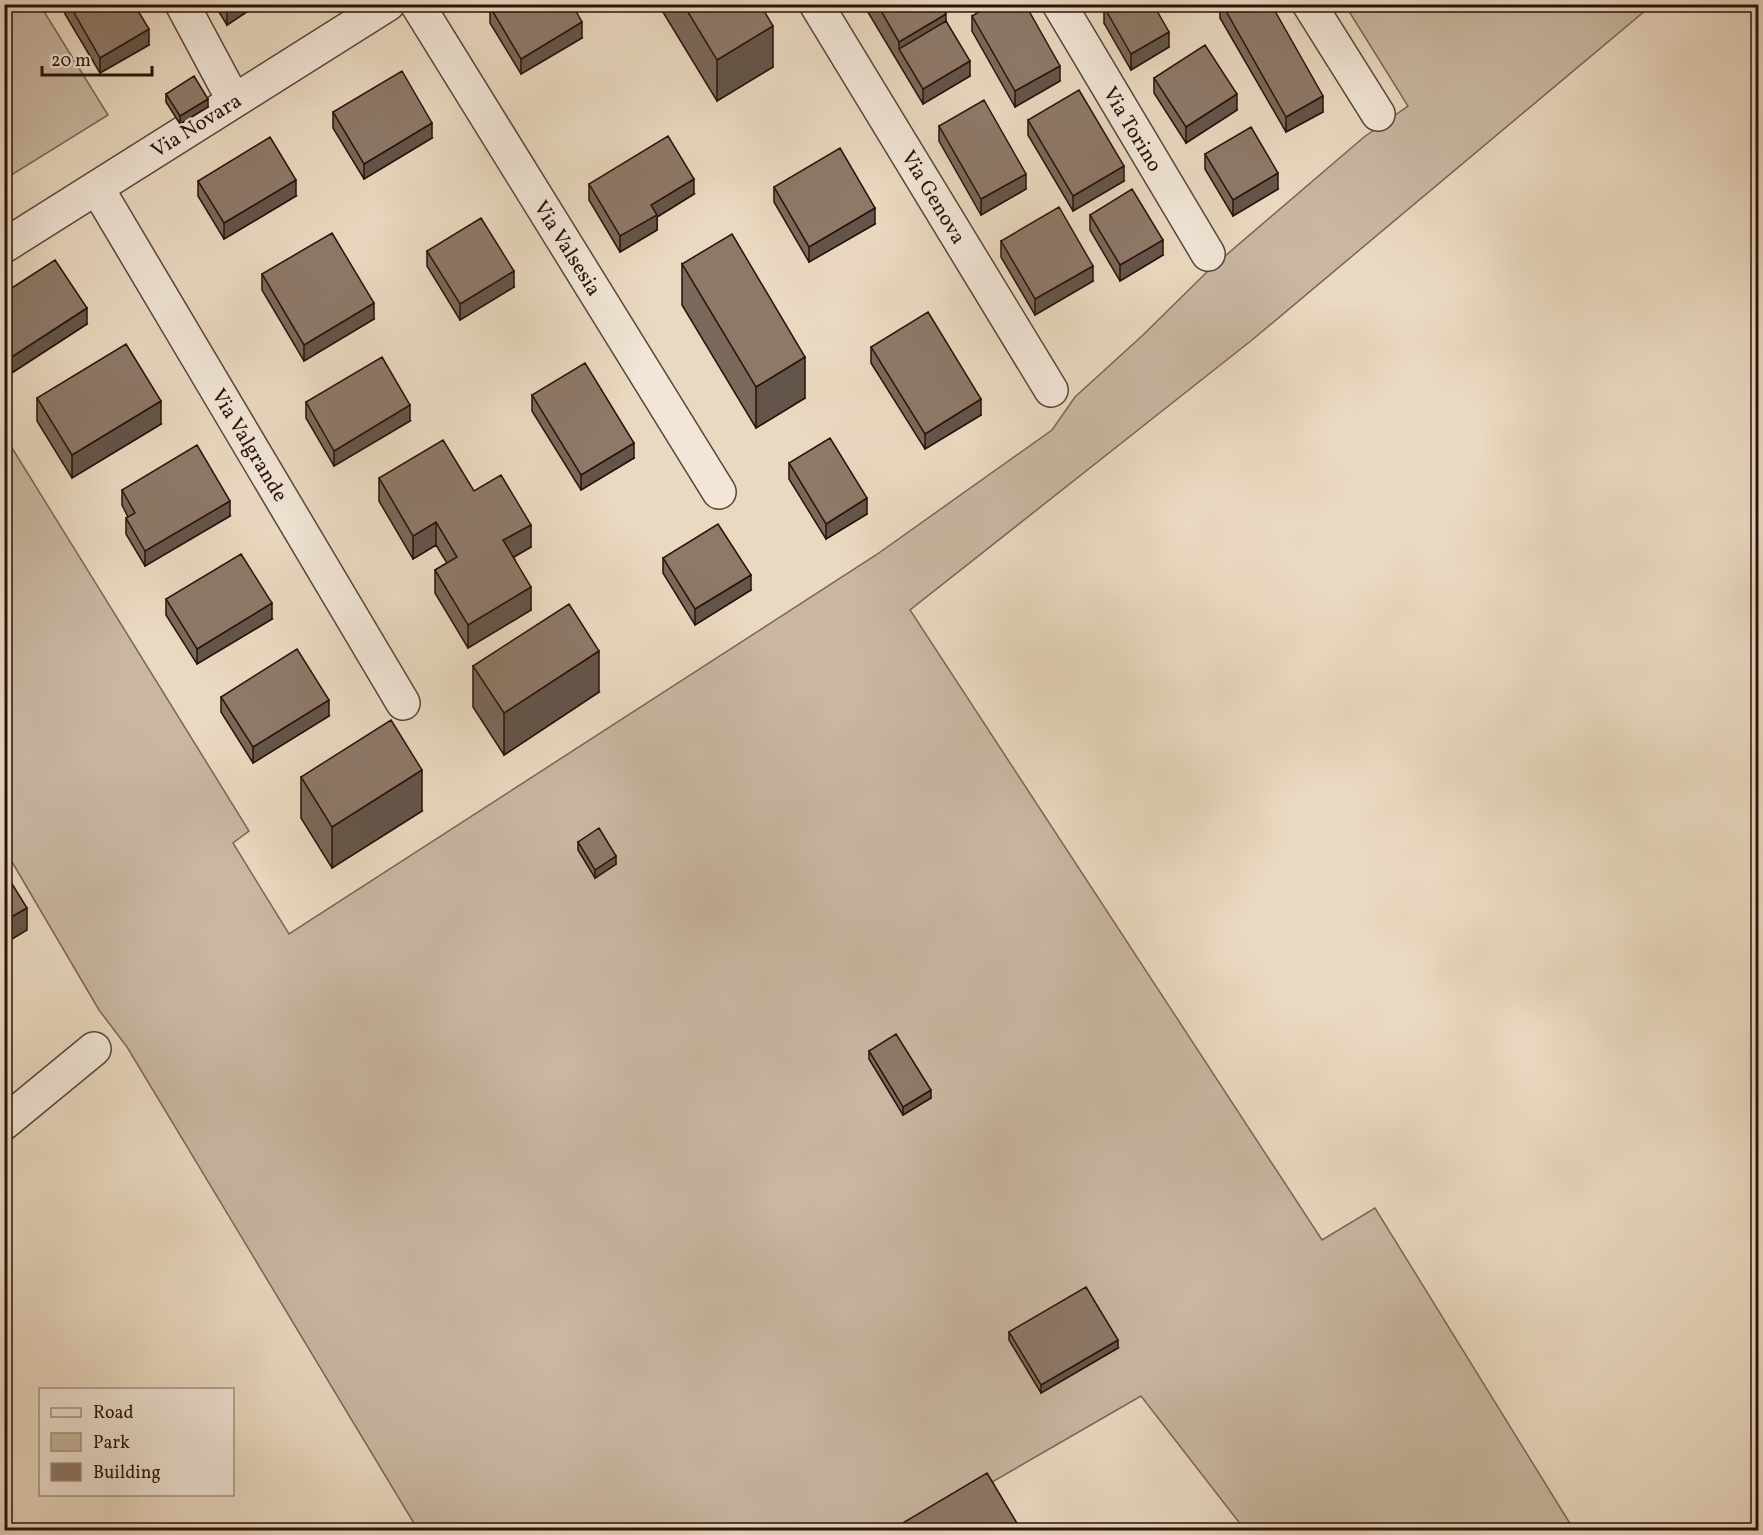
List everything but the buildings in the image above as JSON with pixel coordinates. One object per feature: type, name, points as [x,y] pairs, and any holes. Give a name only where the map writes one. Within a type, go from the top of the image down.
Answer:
[{"type":"street","points":[[182,4],[234,101]]},
{"type":"street","name":"Via Novara","points":[[4,246],[388,4]]},
{"type":"street","name":"Via Valsesia","points":[[417,4],[719,492]]},
{"type":"street","name":"Via Genova","points":[[816,4],[1051,390]]},
{"type":"street","name":"Via Torino","points":[[1059,4],[1208,254]]},
{"type":"street","points":[[1309,4],[1378,114]]},
{"type":"street","name":"Via Valgrande","points":[[97,188],[403,703]]},
{"type":"street","points":[[4,1123],[94,1048]]},
{"type":"green space","points":[[5,4],[40,5],[108,115],[5,179]]},
{"type":"green space","points":[[1345,5],[1652,5],[1252,340],[910,610],[1322,1240],[1375,1208],[1574,1530],[1245,1530],[1141,1396],[909,1530],[418,1530],[127,1047],[99,1010],[5,850],[4,435],[249,831],[233,843],[289,934],[876,555],[1052,430],[1075,397],[1143,335],[1211,268],[1364,137],[1408,106]]}]
